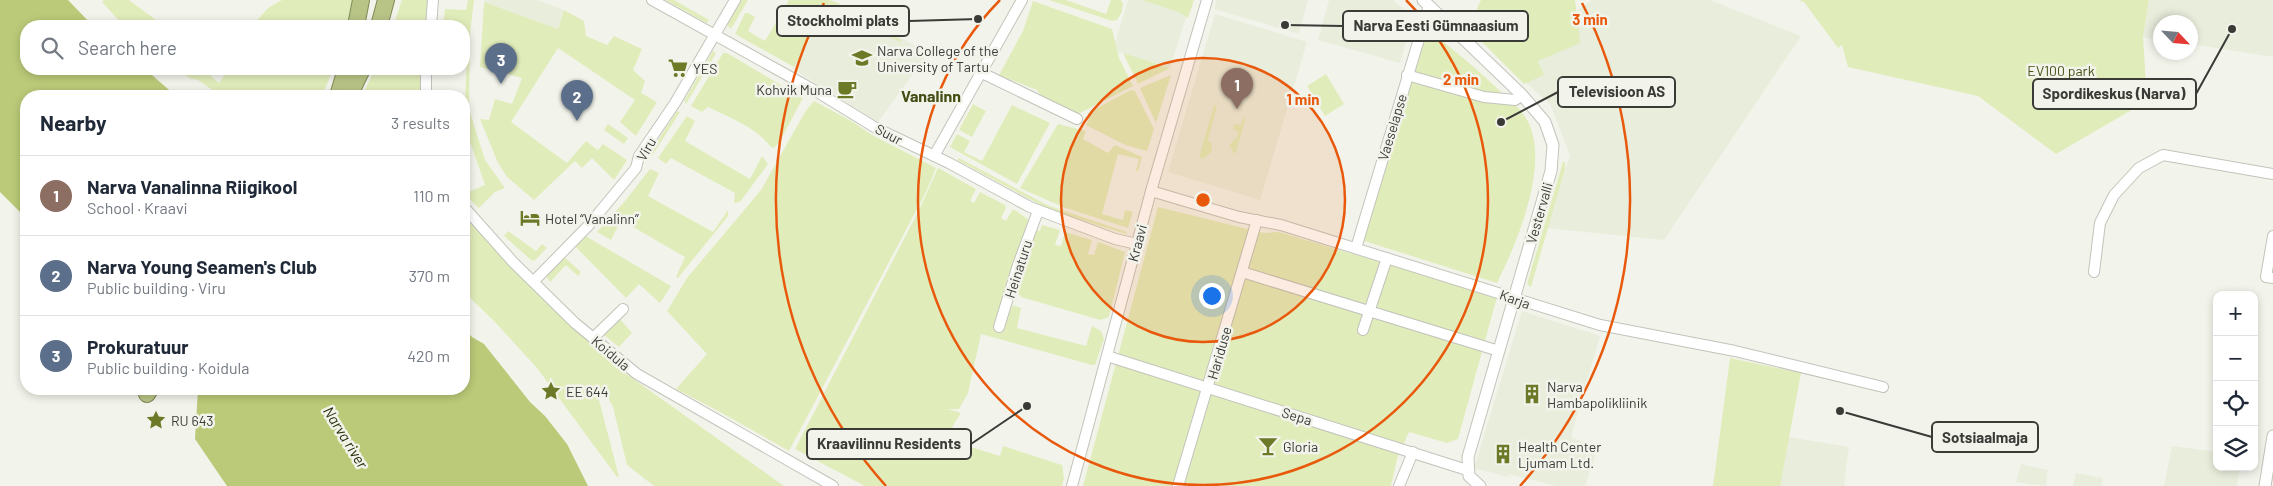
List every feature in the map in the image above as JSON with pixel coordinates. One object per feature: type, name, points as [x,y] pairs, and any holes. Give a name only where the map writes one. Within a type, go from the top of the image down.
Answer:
[{"type":"highway","points":[[357,20],[361,0]]},
{"type":"highway","points":[[374,20],[376,0]]},
{"type":"highway","points":[[381,20],[386,0]]},
{"type":"highway","points":[[340,90],[344,75]]},
{"type":"highway","points":[[352,90],[359,75]]},
{"type":"street","points":[[431,20],[433,0]]},
{"type":"street","name":"Suur","points":[[652,0],[814,90],[876,128],[934,156],[1038,211],[1115,239],[1137,244]]},
{"type":"street","name":"Viru","points":[[534,281],[588,226],[636,168],[639,156],[670,110],[735,0]]},
{"type":"street","points":[[934,156],[1022,0]]},
{"type":"street","name":"Kraavi","points":[[1072,486],[1151,191],[1207,0]]},
{"type":"street","name":"Vaeselapse","points":[[1356,248],[1407,75],[1426,3]]},
{"type":"street","name":"Vestervalli","points":[[1426,3],[1522,95],[1545,122],[1554,145],[1551,171],[1468,457],[1467,470]]},
{"type":"street","points":[[982,73],[1077,119]]},
{"type":"street","points":[[426,75],[426,90]]},
{"type":"street","points":[[1407,75],[1484,97],[1515,100],[1522,95]]},
{"type":"street","points":[[2094,272],[2100,224],[2114,194],[2139,168],[2163,155],[2273,174]]},
{"type":"street","name":"Karja","points":[[1151,191],[1281,225],[1514,297],[1528,304],[1600,326],[1743,353],[1883,387]]},
{"type":"street","name":"Heinaturu","points":[[999,326],[1018,265],[1038,211]]},
{"type":"street","name":"Koidula","points":[[470,214],[513,262],[593,338],[644,379],[695,406],[788,462],[833,486]]},
{"type":"street","name":"Hariduse","points":[[1178,486],[1209,389],[1257,220]]},
{"type":"street","points":[[2273,236],[2266,277],[2273,278]]},
{"type":"street","points":[[1364,330],[1387,258]]},
{"type":"street","points":[[1242,272],[1499,350]]},
{"type":"street","points":[[593,338],[623,309]]},
{"type":"street","name":"Sepa","points":[[1107,356],[1467,470]]},
{"type":"street","points":[[2265,486],[2273,436]]},
{"type":"street","points":[[1398,486],[1413,452]]},
{"type":"street","points":[[1467,470],[1473,481],[1480,486]]},
{"type":"shaded area","points":[[485,0],[538,0],[564,10],[558,29],[484,2]]},
{"type":"shaded area","name":"Narva College of the University of Tartu","points":[[833,0],[928,53],[878,122],[793,69]]},
{"type":"shaded area","points":[[1128,0],[1162,0],[1189,8],[1170,68],[1113,50]]},
{"type":"shaded area","points":[[1217,0],[1308,0],[1299,34],[1214,9]]},
{"type":"shaded area","points":[[1329,0],[1393,0],[1413,17],[1400,63],[1318,40]]},
{"type":"shaded area","points":[[1592,0],[1710,0],[1801,36],[1664,240],[1546,228],[1570,155],[1550,104],[1503,62]]},
{"type":"shaded area","points":[[2149,0],[2273,0],[2273,57],[2198,45],[2198,15],[2153,15],[2153,39],[2143,37]]},
{"type":"shaded area","points":[[1215,14],[1307,42],[1260,200],[1168,172]]},
{"type":"shaded area","points":[[1522,311],[1600,336],[1571,437],[1598,448],[1585,486],[1556,486],[1509,474],[1508,477],[1474,468]]},
{"type":"shaded area","points":[[1783,436],[1849,447],[1844,486],[1774,486]]},
{"type":"shaded area","points":[[2172,446],[2213,451],[2213,471],[2239,471],[2237,486],[2164,486]]},
{"type":"shaded area","points":[[2021,464],[2048,470],[2046,486],[2016,482]]},
{"type":"shaded area","points":[[2076,473],[2103,478],[2101,486],[2073,486]]},
{"type":"green space","points":[[104,0],[129,0],[156,20],[118,20],[102,2]]},
{"type":"green space","points":[[282,0],[353,0],[348,20],[257,20],[268,8]]},
{"type":"green space","points":[[402,0],[428,0],[426,20],[395,20]]},
{"type":"green space","points":[[468,0],[474,0],[470,34],[470,20],[444,20],[445,9],[466,10]]},
{"type":"green space","points":[[665,0],[674,0],[709,20],[707,23]]},
{"type":"green space","points":[[741,0],[748,0],[731,29],[727,25]]},
{"type":"green space","points":[[789,0],[830,0],[868,17],[902,41],[900,42],[829,4],[794,67],[735,34],[745,13],[748,13],[755,17],[748,31],[765,41]]},
{"type":"green space","points":[[1049,0],[1066,0],[1106,14],[1111,0],[1121,0],[1123,3],[1122,12],[1117,20],[1112,21]]},
{"type":"green space","points":[[1142,0],[1194,0],[1188,18],[1179,12]]},
{"type":"green space","points":[[1481,0],[1575,0],[1580,43],[1538,61],[1544,75],[1524,84],[1468,28]]},
{"type":"green space","name":"EV100 park","points":[[1799,0],[2149,0],[2143,37],[2147,101],[2056,154],[1978,96],[1848,67],[1842,45],[1838,48],[1804,2]]},
{"type":"green space","points":[[1033,1],[1112,29],[1119,58],[1133,86],[1078,114],[1041,96],[1037,90],[999,75],[1023,31]]},
{"type":"green space","points":[[484,2],[558,29],[564,10],[584,21],[586,36],[607,45],[614,36],[642,49],[633,70],[645,81],[641,93],[657,102],[636,136],[620,122],[635,100],[558,48],[511,122],[567,163],[586,141],[598,150],[603,144],[627,160],[614,180],[592,158],[582,168],[575,161],[534,200],[507,177],[498,163],[480,119],[489,120],[495,99],[512,104],[522,78],[480,67]]},
{"type":"green space","points":[[1427,29],[1476,68],[1517,106],[1524,115],[1532,133],[1535,153],[1534,176],[1529,200],[1514,246],[1497,283],[1361,240]]},
{"type":"green space","points":[[713,51],[716,53],[686,104],[684,101]]},
{"type":"green space","points":[[723,53],[727,53],[803,98],[780,141],[774,148],[750,128],[734,119],[708,107],[702,112],[691,106]]},
{"type":"green space","points":[[1123,53],[1170,68],[1138,84]]},
{"type":"green space","points":[[1326,74],[1344,104],[1325,116],[1307,86]]},
{"type":"green space","points":[[185,75],[211,75],[219,83],[225,75],[331,75],[324,90],[212,90],[198,80],[191,79]]},
{"type":"green space","points":[[372,75],[423,75],[423,90],[365,90]]},
{"type":"green space","points":[[466,75],[469,75],[469,90],[466,90]]},
{"type":"green space","points":[[1171,75],[1156,123],[1140,88]]},
{"type":"green space","points":[[1131,90],[1135,91],[1154,129],[1147,151],[1125,145],[1086,125],[1089,119],[1088,113]]},
{"type":"green space","points":[[814,101],[853,122],[872,135],[936,168],[926,192],[789,451],[676,389],[707,354],[667,311],[687,278],[761,190],[805,112]]},
{"type":"green space","points":[[973,104],[986,111],[972,137],[959,130]]},
{"type":"green space","points":[[1012,105],[1050,123],[1017,184],[950,147],[957,134],[970,141],[964,152],[982,161]]},
{"type":"green space","points":[[1214,105],[1217,106],[1208,140],[1212,145],[1211,152],[1203,159],[1199,157]]},
{"type":"green space","points":[[677,111],[680,112],[652,156],[649,154]]},
{"type":"green space","points":[[470,112],[485,160],[505,188],[495,192],[479,208],[470,200],[470,191],[485,185],[470,141]]},
{"type":"green space","points":[[687,116],[695,121],[685,141],[750,179],[762,156],[768,164],[740,202],[734,203],[735,193],[671,158],[666,164],[658,158]]},
{"type":"green space","points":[[1245,117],[1235,155],[1229,145],[1238,136],[1237,131],[1233,129],[1234,124],[1240,125]]},
{"type":"green space","points":[[608,124],[628,138],[624,144],[604,130]]},
{"type":"green space","points":[[1058,124],[1086,131],[1083,139],[1108,153],[1115,145],[1142,157],[1138,171],[1136,171],[1139,159],[1118,154],[1102,214],[1123,220],[1125,210],[1133,212],[1128,228],[1063,207],[1020,188]]},
{"type":"green space","points":[[959,158],[1047,205],[1127,232],[1126,234],[1052,211],[957,160]]},
{"type":"green space","points":[[1563,162],[1565,162],[1565,169],[1531,287],[1527,284]]},
{"type":"green space","points":[[938,168],[976,189],[970,201],[974,203],[980,192],[1005,205],[1006,208],[1001,218],[1006,221],[1013,209],[1028,219],[1029,223],[1011,269],[997,325],[1001,327],[1013,305],[1021,308],[1017,328],[1086,346],[1092,326],[1101,331],[1104,339],[1095,365],[981,334],[968,393],[959,409],[948,409],[961,413],[952,427],[965,435],[961,444],[1000,456],[1003,446],[1062,465],[1064,478],[1062,486],[865,486],[795,449],[919,210]]},
{"type":"green space","points":[[650,169],[659,173],[648,196],[713,232],[728,210],[728,216],[678,278],[676,277],[685,257],[621,220],[611,240],[597,232]]},
{"type":"green space","points":[[1158,207],[1264,233],[1279,232],[1497,297],[1458,439],[1447,443],[1409,432],[1397,459],[1391,486],[1083,486]]},
{"type":"green space","points":[[470,220],[618,368],[784,486],[654,486],[627,465],[613,407],[604,390],[598,396],[619,477],[617,477],[537,368],[470,298]]},
{"type":"green space","points":[[1042,225],[1060,230],[1055,245],[1061,246],[1065,232],[1092,240],[1088,254],[1094,255],[1098,242],[1125,252],[1109,317],[1100,320],[1021,297],[1016,291],[1016,282],[1035,230],[1040,231]]},
{"type":"green space","points":[[508,231],[536,251],[542,244],[547,248],[534,261],[531,260],[504,236]]},
{"type":"green space","points":[[582,234],[671,286],[660,303],[639,284],[626,298],[573,244]]},
{"type":"green space","points":[[562,255],[581,272],[578,276],[566,265],[550,282],[545,274]]},
{"type":"green space","points":[[620,319],[632,333],[619,347],[604,335]]},
{"type":"green space","points":[[1730,358],[1801,373],[1780,486],[1713,486]]},
{"type":"water","points":[[0,0],[68,0],[87,20],[20,20],[20,75],[152,75],[169,90],[20,90],[20,212],[0,192]]},
{"type":"water","name":"Narva river","points":[[470,335],[484,344],[530,402],[545,416],[567,444],[588,486],[227,486],[195,439],[198,395],[470,395]]},
{"type":"place","name":"Stockholmi plats","points":[[978,19]]},
{"type":"place","name":"Narva Eesti Gümnaasium","points":[[1285,25]]},
{"type":"place","name":"Spordikeskus (Narva)","points":[[2232,29]]},
{"type":"place","name":"Narva College of the University of Tartu","points":[[862,58]]},
{"type":"place","name":"YES","points":[[678,68]]},
{"type":"place","name":"Prokuratuur","points":[[501,84]]},
{"type":"place","name":"Kohvik Muna","points":[[847,89]]},
{"type":"place","name":"Narva Vanalinna Riigikool","points":[[1237,109]]},
{"type":"place","name":"Narva Young Seamen's Club","points":[[577,121]]},
{"type":"place","name":"Televisioon AS","points":[[1501,122]]},
{"type":"place","name":"Hotel “Vanalinn”","points":[[530,218]]},
{"type":"place","name":"EE 644","points":[[551,391]]},
{"type":"place","name":"Narva Hambapolikliinik","points":[[1532,394]]},
{"type":"place","name":"Kraavilinnu Residents","points":[[1027,406]]},
{"type":"place","name":"Sotsiaalmaja","points":[[1840,411]]},
{"type":"place","name":"RU 643","points":[[156,420]]},
{"type":"place","name":"Gloria","points":[[1268,446]]},
{"type":"place","name":"Health Center Ljumam Ltd.","points":[[1503,454]]},
{"type":"district","name":"Vanalinn","points":[[931,95]]}]
